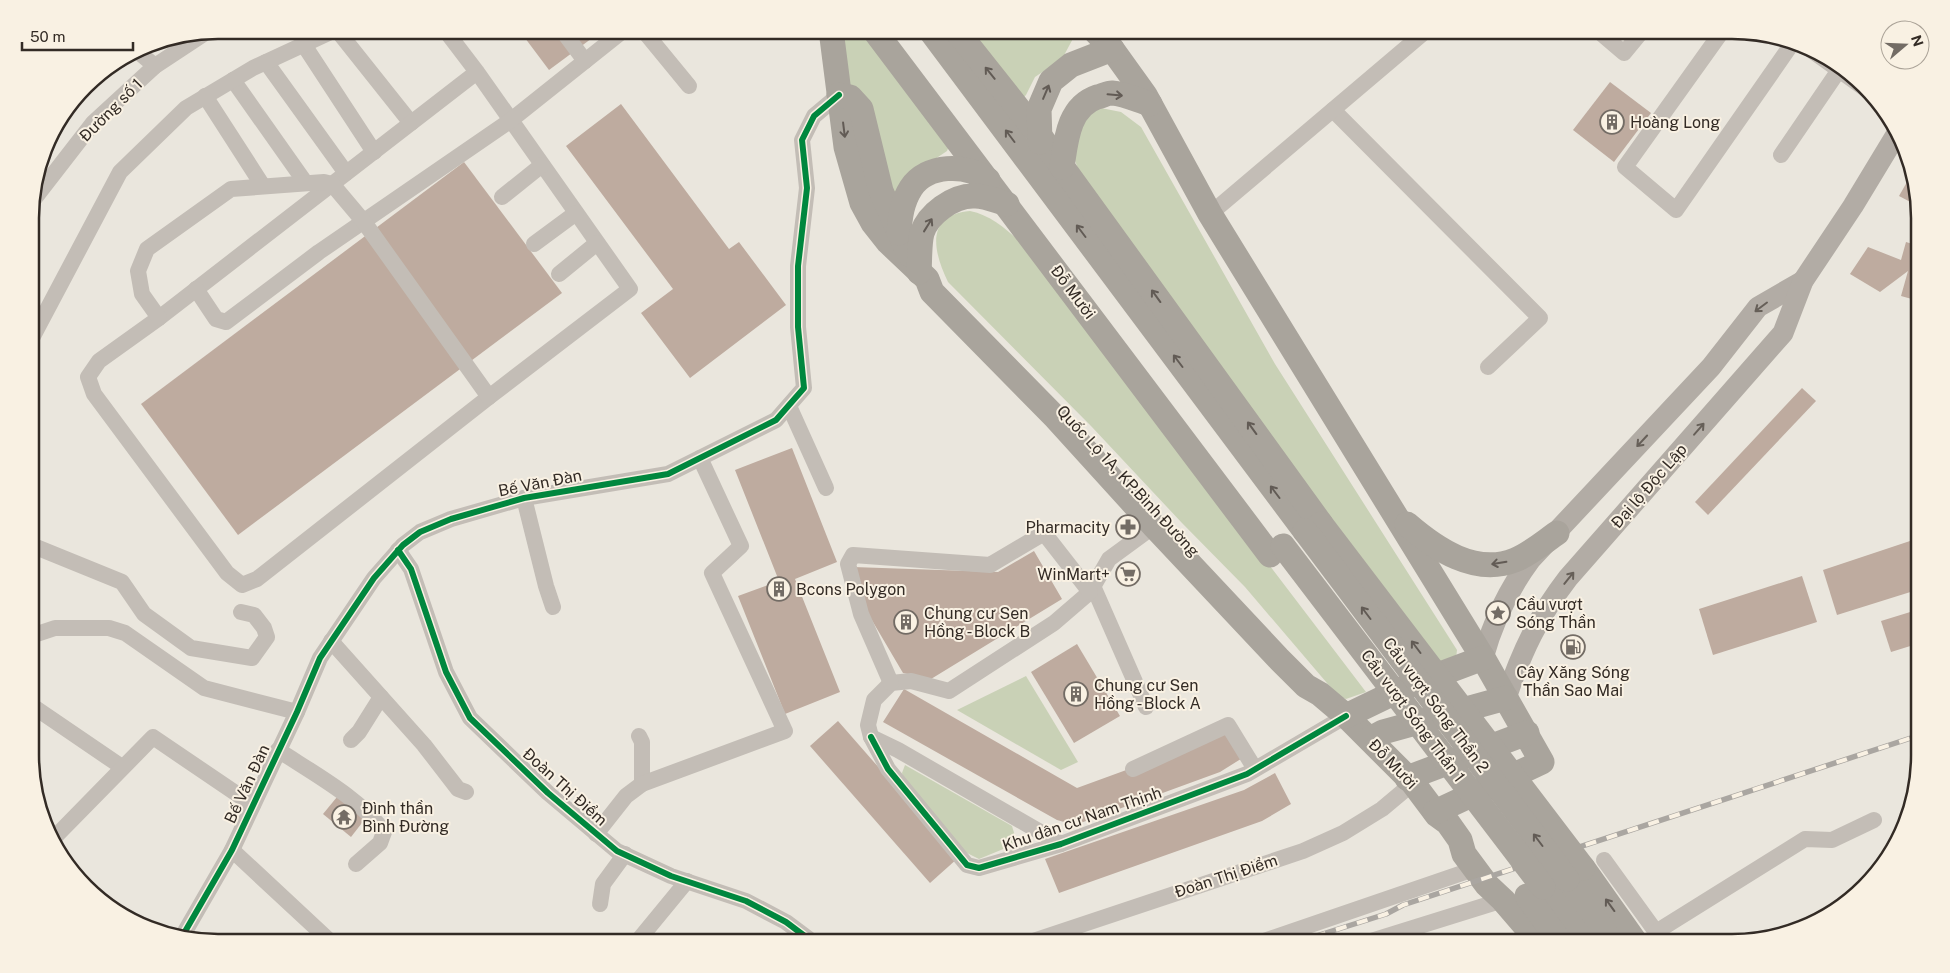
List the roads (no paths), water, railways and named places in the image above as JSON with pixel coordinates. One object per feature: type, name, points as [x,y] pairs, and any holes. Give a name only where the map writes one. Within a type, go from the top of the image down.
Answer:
[{"type":"highway","points":[[832,39],[846,146],[862,203],[873,223],[888,242],[923,275]]},
{"type":"highway","name":"Đỗ Mười","points":[[881,39],[990,182],[1017,208]]},
{"type":"highway","name":"Đỗ Mười","points":[[895,39],[1017,208],[1277,550]]},
{"type":"highway","points":[[937,39],[1313,527]]},
{"type":"highway","points":[[963,39],[1040,136],[1313,527]]},
{"type":"highway","points":[[1039,174],[1039,109],[1051,81],[1071,65],[1113,39],[1210,214],[1483,658],[1542,762],[1436,814]]},
{"type":"highway","points":[[1062,167],[1071,122],[1080,108],[1092,99],[1110,93],[1150,104]]},
{"type":"highway","points":[[839,95],[850,97],[861,108],[881,191],[900,233],[932,292],[1056,418],[1278,658],[1306,686],[1320,694]]},
{"type":"highway","points":[[900,233],[900,216],[904,202],[912,187],[924,176],[946,169],[966,169],[990,182]]},
{"type":"highway","points":[[923,275],[922,233],[929,220],[943,207],[955,200],[972,196],[984,197],[1017,208]]},
{"type":"highway","name":"Quốc Lộ 1A, KP.Bình Đường","points":[[923,275],[940,280],[1314,681],[1320,694]]},
{"type":"highway","points":[[1393,512],[1425,539],[1464,562],[1496,564],[1514,560],[1557,533]]},
{"type":"highway","name":"Cầu vượt Sóng Thần 2","points":[[1313,527],[1585,869]]},
{"type":"highway","name":"Cầu vượt Sóng Thần 1","points":[[1277,550],[1535,892]]},
{"type":"highway","points":[[1346,716],[1406,687],[1483,658]]},
{"type":"highway","name":"Đỗ Mười","points":[[1320,694],[1370,740],[1410,781],[1436,814],[1448,823],[1460,840],[1469,862],[1487,885],[1503,900],[1532,934]]},
{"type":"highway","points":[[1370,740],[1383,732],[1506,698]]},
{"type":"highway","points":[[1410,781],[1527,733]]},
{"type":"highway","points":[[1585,869],[1647,934]]},
{"type":"highway","points":[[1585,869],[1609,934]]},
{"type":"highway","points":[[1535,892],[1556,934]]},
{"type":"highway","points":[[1535,892],[1575,934]]},
{"type":"main road","name":"Đại lộ Độc Lập","points":[[1506,698],[1520,657],[1556,594],[1783,333],[1803,281],[1893,139]]},
{"type":"main road","name":"Đại lộ Độc Lập","points":[[1483,658],[1494,623],[1510,589],[1531,559],[1710,367],[1758,307],[1803,281]]},
{"type":"street","points":[[39,325],[120,172],[186,108],[266,62],[317,39]]},
{"type":"street","points":[[343,39],[411,123]]},
{"type":"street","points":[[452,39],[477,72],[630,289],[488,397],[256,580],[242,585],[227,573],[94,394],[88,377],[99,361],[196,289],[477,72]]},
{"type":"street","points":[[569,39],[586,60]]},
{"type":"street","points":[[196,289],[216,319],[226,322],[319,252],[511,120],[611,39]]},
{"type":"street","points":[[650,39],[689,86]]},
{"type":"street","points":[[1210,214],[1416,39]]},
{"type":"street","points":[[1608,39],[1624,53],[1636,39]]},
{"type":"street","points":[[1717,39],[1625,167],[1676,210],[1789,48]]},
{"type":"street","name":"Đường số 1","points":[[41,191],[93,123],[155,66],[194,40]]},
{"type":"street","points":[[304,45],[374,152]]},
{"type":"street","points":[[142,55],[155,66]]},
{"type":"street","points":[[266,62],[346,173]]},
{"type":"street","points":[[1781,156],[1837,73]]},
{"type":"street","points":[[233,80],[305,182]]},
{"type":"street","name":"Bế Văn Đàn","points":[[190,932],[232,850],[297,712],[320,658],[374,578],[398,550],[420,532],[451,519],[524,498],[668,474],[776,420],[804,388],[798,327],[798,266],[806,188],[802,140],[814,116],[839,95]]},
{"type":"street","points":[[205,96],[263,186]]},
{"type":"street","points":[[1333,110],[1540,318],[1488,367]]},
{"type":"street","points":[[502,197],[542,164]]},
{"type":"street","points":[[158,318],[142,294],[138,271],[148,249],[231,189],[324,182],[332,184],[364,222],[488,397]]},
{"type":"street","points":[[534,244],[576,213]]},
{"type":"street","points":[[559,274],[597,243]]},
{"type":"street","points":[[789,406],[826,488]]},
{"type":"street","points":[[596,834],[626,796],[642,784],[784,730],[712,573],[741,546],[700,458]]},
{"type":"street","points":[[524,498],[553,607]]},
{"type":"street","points":[[871,737],[868,725],[874,700],[891,683],[911,681],[949,691],[1054,623],[1092,589],[1109,558],[1154,526]]},
{"type":"street","points":[[891,683],[861,614],[848,564],[853,555],[990,565],[1044,532],[1092,589],[1146,707]]},
{"type":"street","points":[[39,549],[122,582],[144,614],[191,648],[252,658],[267,636],[264,628],[254,615],[241,612]]},
{"type":"street","name":"Đoàn Thị Điểm","points":[[398,550],[410,568],[446,672],[470,718],[548,793],[617,851],[671,876],[746,901],[786,922],[802,934]]},
{"type":"street","points":[[39,633],[55,628],[109,628],[125,633],[204,688],[297,712]]},
{"type":"street","points":[[331,641],[440,764],[458,789],[466,792]]},
{"type":"street","points":[[350,740],[359,732],[381,697]]},
{"type":"street","points":[[39,710],[122,766]]},
{"type":"street","name":"Khu dân cư Nam Thịnh","points":[[871,737],[888,769],[967,865],[979,868],[1061,844],[1247,774],[1346,716]]},
{"type":"street","points":[[1133,768],[1228,725],[1256,769]]},
{"type":"street","points":[[639,736],[642,742],[642,784]]},
{"type":"street","points":[[57,834],[122,766],[153,737],[253,805]]},
{"type":"street","name":"Khu dân cư Nam Thịnh","points":[[871,737],[898,750],[1061,844]]},
{"type":"street","points":[[278,750],[348,797],[376,820],[384,832],[380,843],[356,864]]},
{"type":"street","name":"Đoàn Thị Điểm","points":[[1054,934],[1303,851],[1343,833],[1382,809],[1410,781]]},
{"type":"street","points":[[1660,934],[1805,839],[1832,840],[1874,820]]},
{"type":"street","points":[[232,850],[322,934]]},
{"type":"street","points":[[600,904],[603,884],[625,854]]},
{"type":"street","points":[[1281,934],[1469,862]]},
{"type":"street","points":[[643,934],[687,881]]},
{"type":"street","points":[[1394,934],[1503,900]]},
{"type":"railway","points":[[1323,934],[1386,914],[1403,905],[1911,738]]},
{"type":"place","name":"Hoàng Long","points":[[1612,122]]},
{"type":"place","name":"Pharmacity","points":[[1128,527]]},
{"type":"place","name":"WinMart+","points":[[1128,574]]},
{"type":"place","name":"Bcons Polygon","points":[[779,589]]},
{"type":"place","name":"Cầu vượt Sóng Thần","points":[[1498,613]]},
{"type":"place","name":"Chung cư Sen Hồng - Block B","points":[[906,622]]},
{"type":"place","name":"Cây Xăng Sóng Thần Sao Mai","points":[[1573,647]]},
{"type":"place","name":"Chung cư Sen Hồng - Block A","points":[[1076,694]]},
{"type":"place","name":"Đình thần Bình Đường","points":[[344,817]]}]
